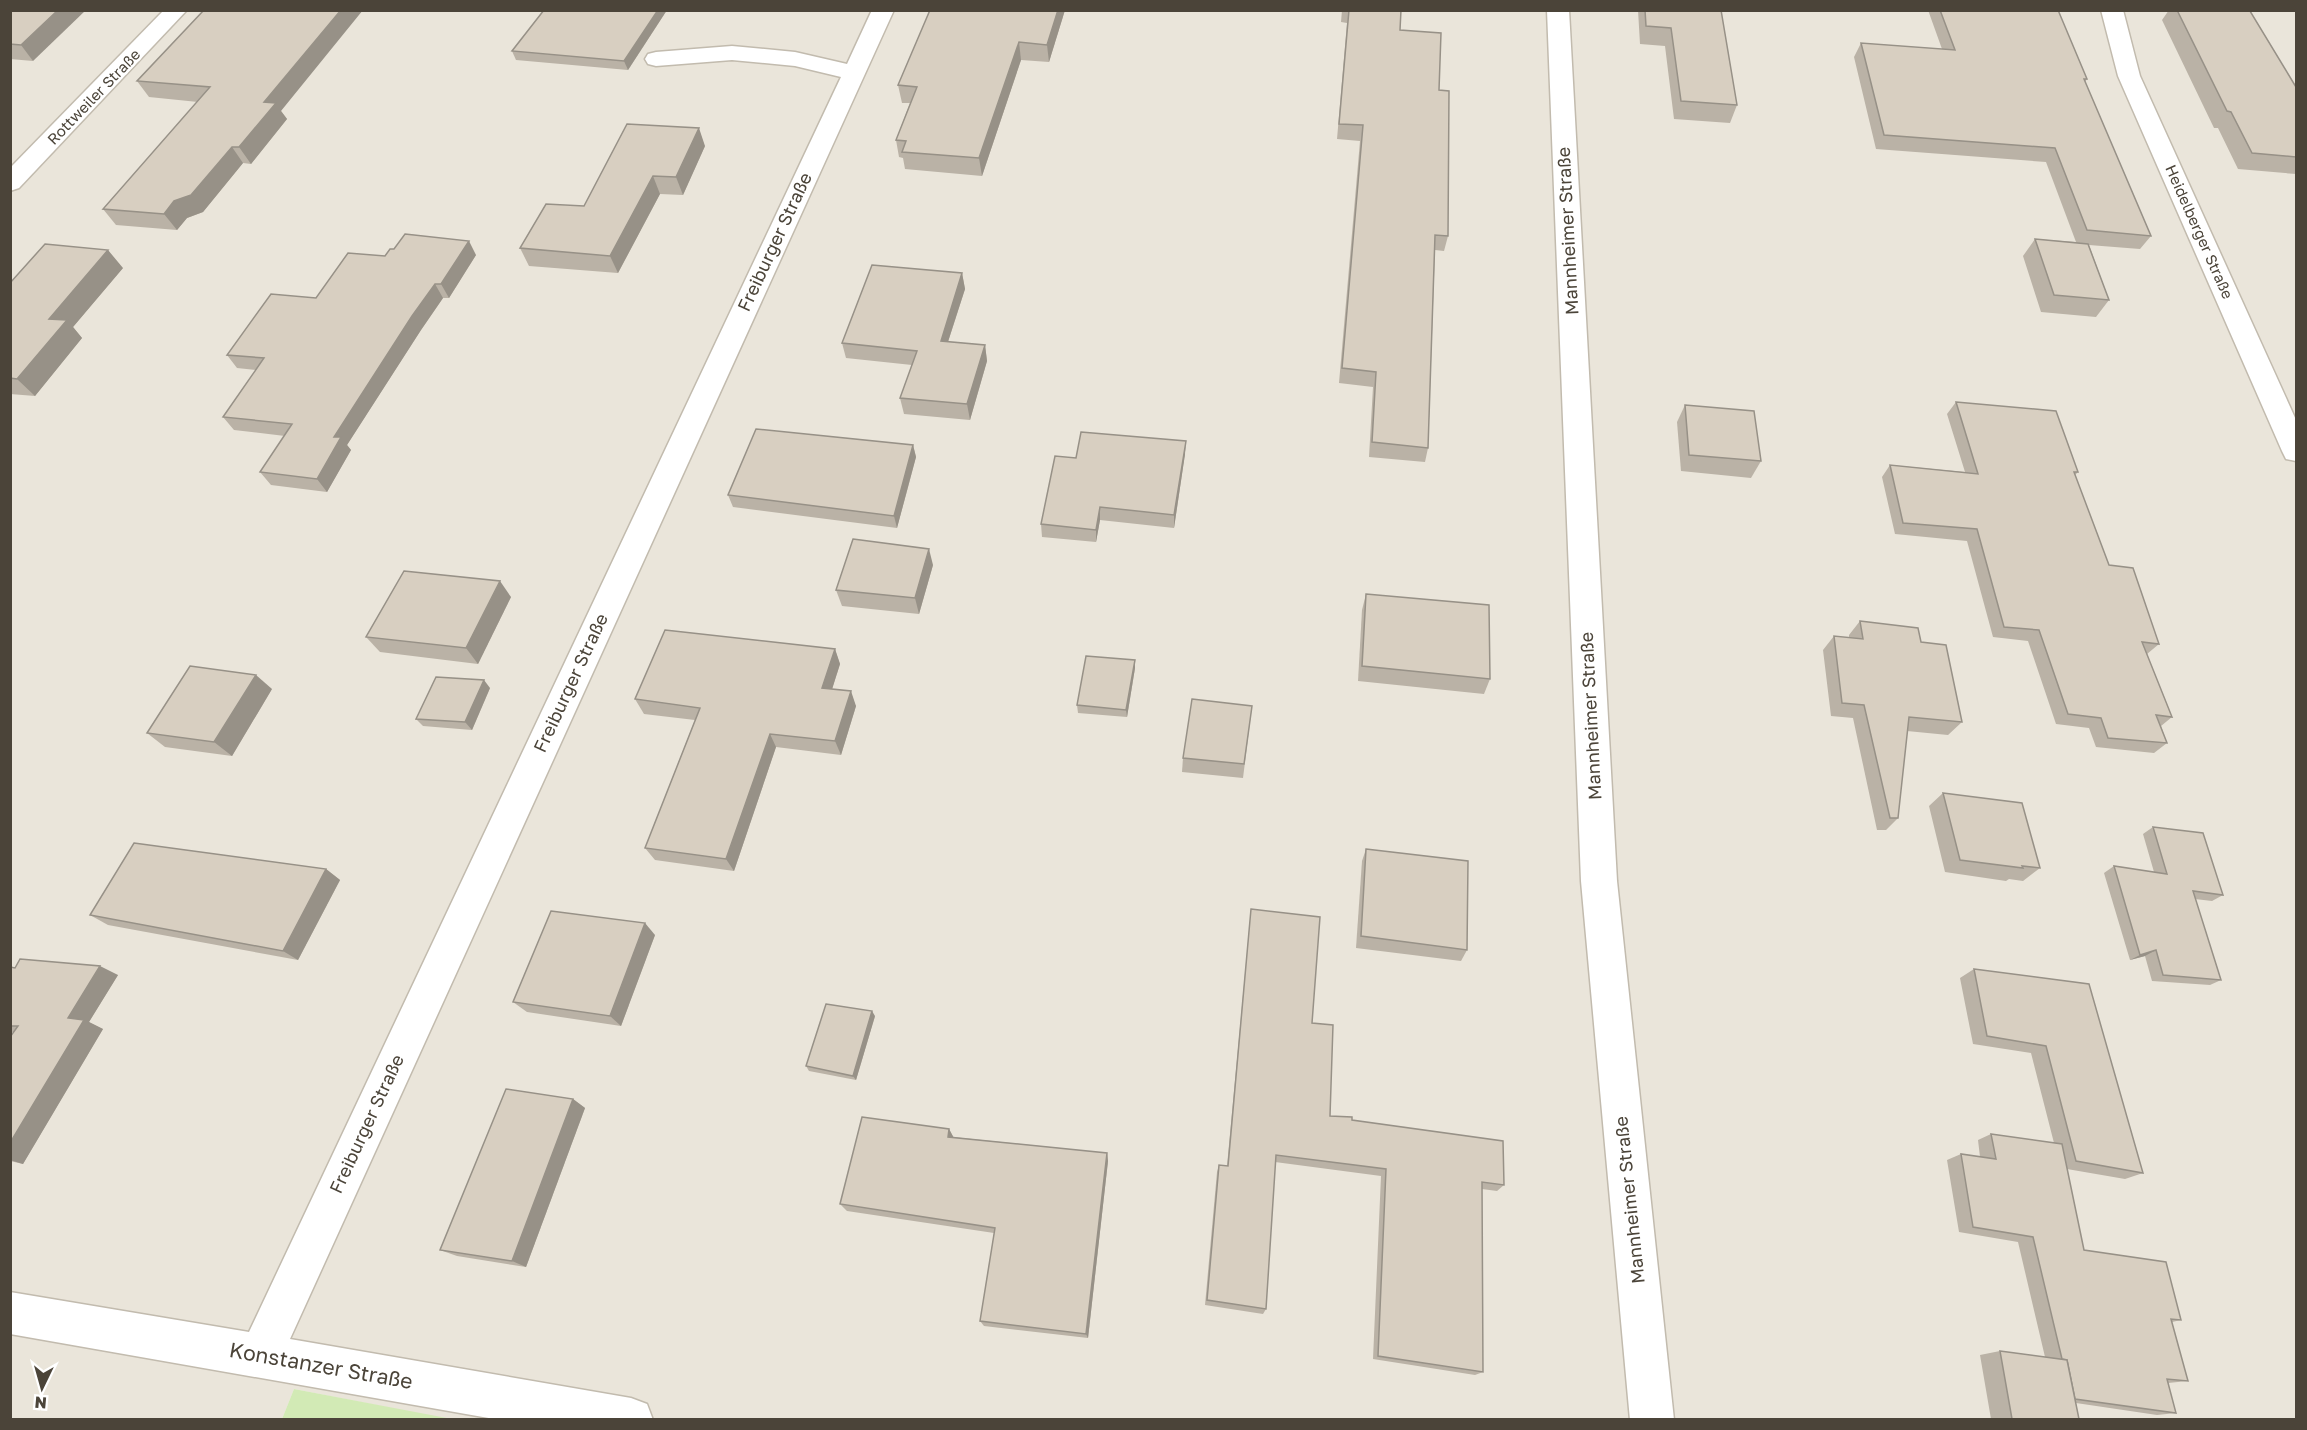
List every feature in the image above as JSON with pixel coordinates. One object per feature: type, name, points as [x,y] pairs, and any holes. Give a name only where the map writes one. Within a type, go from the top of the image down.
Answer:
[{"type":"street","name":"Rottweiler Straße","points":[[10,183],[177,10]]},
{"type":"street","name":"Freiburger Straße","points":[[260,1356],[883,10]]},
{"type":"street","name":"Mannheimer Straße","points":[[1558,10],[1599,881],[1652,1419]]},
{"type":"street","name":"Heidelberger Straße","points":[[2112,10],[2129,76],[2296,451]]},
{"type":"street","points":[[656,59],[732,53],[795,59],[854,73]]},
{"type":"street","name":"Konstanzer Straße","points":[[10,1313],[631,1419]]},
{"type":"shaded area","points":[[10,11],[2296,11],[2296,1419],[452,1420],[294,1389],[282,1419],[11,1419]]},
{"type":"green space","points":[[294,1389],[452,1419],[282,1419]]},
{"type":"building","points":[[10,10],[58,10],[21,45],[10,44]]},
{"type":"building","points":[[204,10],[341,10],[264,102],[276,103],[239,147],[232,147],[191,195],[174,201],[164,214],[103,209],[210,87],[137,81]]},
{"type":"building","points":[[544,10],[658,10],[624,61],[512,51]]},
{"type":"building","points":[[930,10],[1058,10],[1047,45],[1019,42],[979,158],[902,152],[906,141],[896,140],[917,87],[898,85]]},
{"type":"building","points":[[1349,10],[1401,10],[1400,30],[1441,33],[1439,90],[1449,91],[1448,236],[1435,235],[1428,448],[1372,442],[1376,372],[1342,368],[1363,125],[1339,124]]},
{"type":"building","points":[[1645,10],[1721,10],[1737,105],[1681,101],[1671,28],[1646,26]]},
{"type":"building","points":[[1940,10],[2058,10],[2087,79],[2084,79],[2151,236],[2087,230],[2055,148],[1884,135],[1861,43],[1955,50]]},
{"type":"building","points":[[2177,10],[2250,11],[2296,87],[2296,157],[2252,153],[2231,112],[2227,111]]},
{"type":"building","points":[[627,124],[699,128],[676,177],[653,176],[610,256],[520,248],[546,204],[584,206]]},
{"type":"building","points":[[405,234],[469,241],[441,284],[435,284],[412,316],[334,437],[341,437],[317,479],[260,472],[292,424],[223,417],[264,358],[227,355],[271,294],[316,298],[348,253],[385,256],[390,249],[394,249]]},
{"type":"building","points":[[2035,239],[2088,244],[2109,300],[2054,295]]},
{"type":"building","points":[[45,244],[108,250],[49,319],[67,320],[17,379],[10,378],[10,283]]},
{"type":"building","points":[[872,265],[962,273],[941,341],[985,345],[967,404],[900,398],[917,351],[842,343]]},
{"type":"building","points":[[1956,402],[2056,411],[2078,472],[2074,472],[2109,565],[2133,568],[2159,644],[2142,642],[2172,717],[2156,715],[2167,743],[2108,738],[2101,718],[2068,714],[2039,630],[2004,627],[1977,529],[1903,523],[1890,465],[1978,474]]},
{"type":"building","points":[[1685,405],[1754,411],[1761,461],[1689,455]]},
{"type":"building","points":[[756,429],[913,445],[894,516],[728,495]]},
{"type":"building","points":[[1081,432],[1186,441],[1174,515],[1100,507],[1096,530],[1041,524],[1055,456],[1076,458]]},
{"type":"building","points":[[853,539],[929,549],[915,598],[836,590]]},
{"type":"building","points":[[404,571],[500,581],[466,648],[366,637]]},
{"type":"building","points":[[1366,594],[1489,605],[1490,679],[1362,666]]},
{"type":"building","points":[[1860,621],[1918,628],[1921,642],[1946,645],[1962,722],[1909,717],[1898,818],[1890,818],[1864,705],[1842,703],[1834,636],[1863,639]]},
{"type":"building","points":[[665,630],[835,649],[822,688],[851,691],[835,741],[770,734],[726,859],[645,848],[700,708],[635,699]]},
{"type":"building","points":[[1086,656],[1135,660],[1126,710],[1077,705]]},
{"type":"building","points":[[190,666],[256,675],[214,742],[147,733]]},
{"type":"building","points":[[436,677],[484,680],[465,722],[416,719]]},
{"type":"building","points":[[1192,699],[1252,706],[1244,764],[1183,758]]},
{"type":"building","points":[[1943,793],[2022,803],[2040,868],[1960,860]]},
{"type":"building","points":[[2153,827],[2203,833],[2223,895],[2193,891],[2221,980],[2163,975],[2156,950],[2140,955],[2114,866],[2167,874]]},
{"type":"building","points":[[134,843],[326,869],[283,951],[90,915]]},
{"type":"building","points":[[1366,849],[1468,861],[1467,950],[1361,936]]},
{"type":"building","points":[[1251,909],[1320,917],[1312,1023],[1333,1025],[1330,1116],[1352,1117],[1352,1120],[1503,1141],[1504,1185],[1482,1182],[1483,1372],[1378,1356],[1386,1169],[1276,1155],[1266,1309],[1207,1300],[1219,1165],[1228,1166]]},
{"type":"building","points":[[551,911],[645,923],[610,1016],[513,1002]]},
{"type":"building","points":[[20,959],[100,966],[68,1018],[84,1020],[10,1143],[10,1037],[18,1026],[10,1026],[10,967],[15,968]]},
{"type":"building","points":[[1974,969],[2089,984],[2143,1173],[2076,1161],[2046,1046],[1987,1036]]},
{"type":"building","points":[[826,1004],[872,1011],[853,1076],[806,1066]]},
{"type":"building","points":[[506,1089],[573,1099],[512,1261],[440,1250]]},
{"type":"building","points":[[862,1117],[949,1129],[948,1137],[1107,1153],[1086,1334],[980,1321],[995,1228],[840,1204]]},
{"type":"building","points":[[1991,1134],[2062,1144],[2084,1250],[2166,1262],[2181,1320],[2171,1319],[2188,1381],[2167,1379],[2176,1413],[2075,1399],[2067,1360],[2062,1359],[2033,1237],[1973,1227],[1961,1154],[1996,1159]]},
{"type":"building","points":[[2000,1351],[2067,1360],[2079,1419],[2012,1419]]}]
